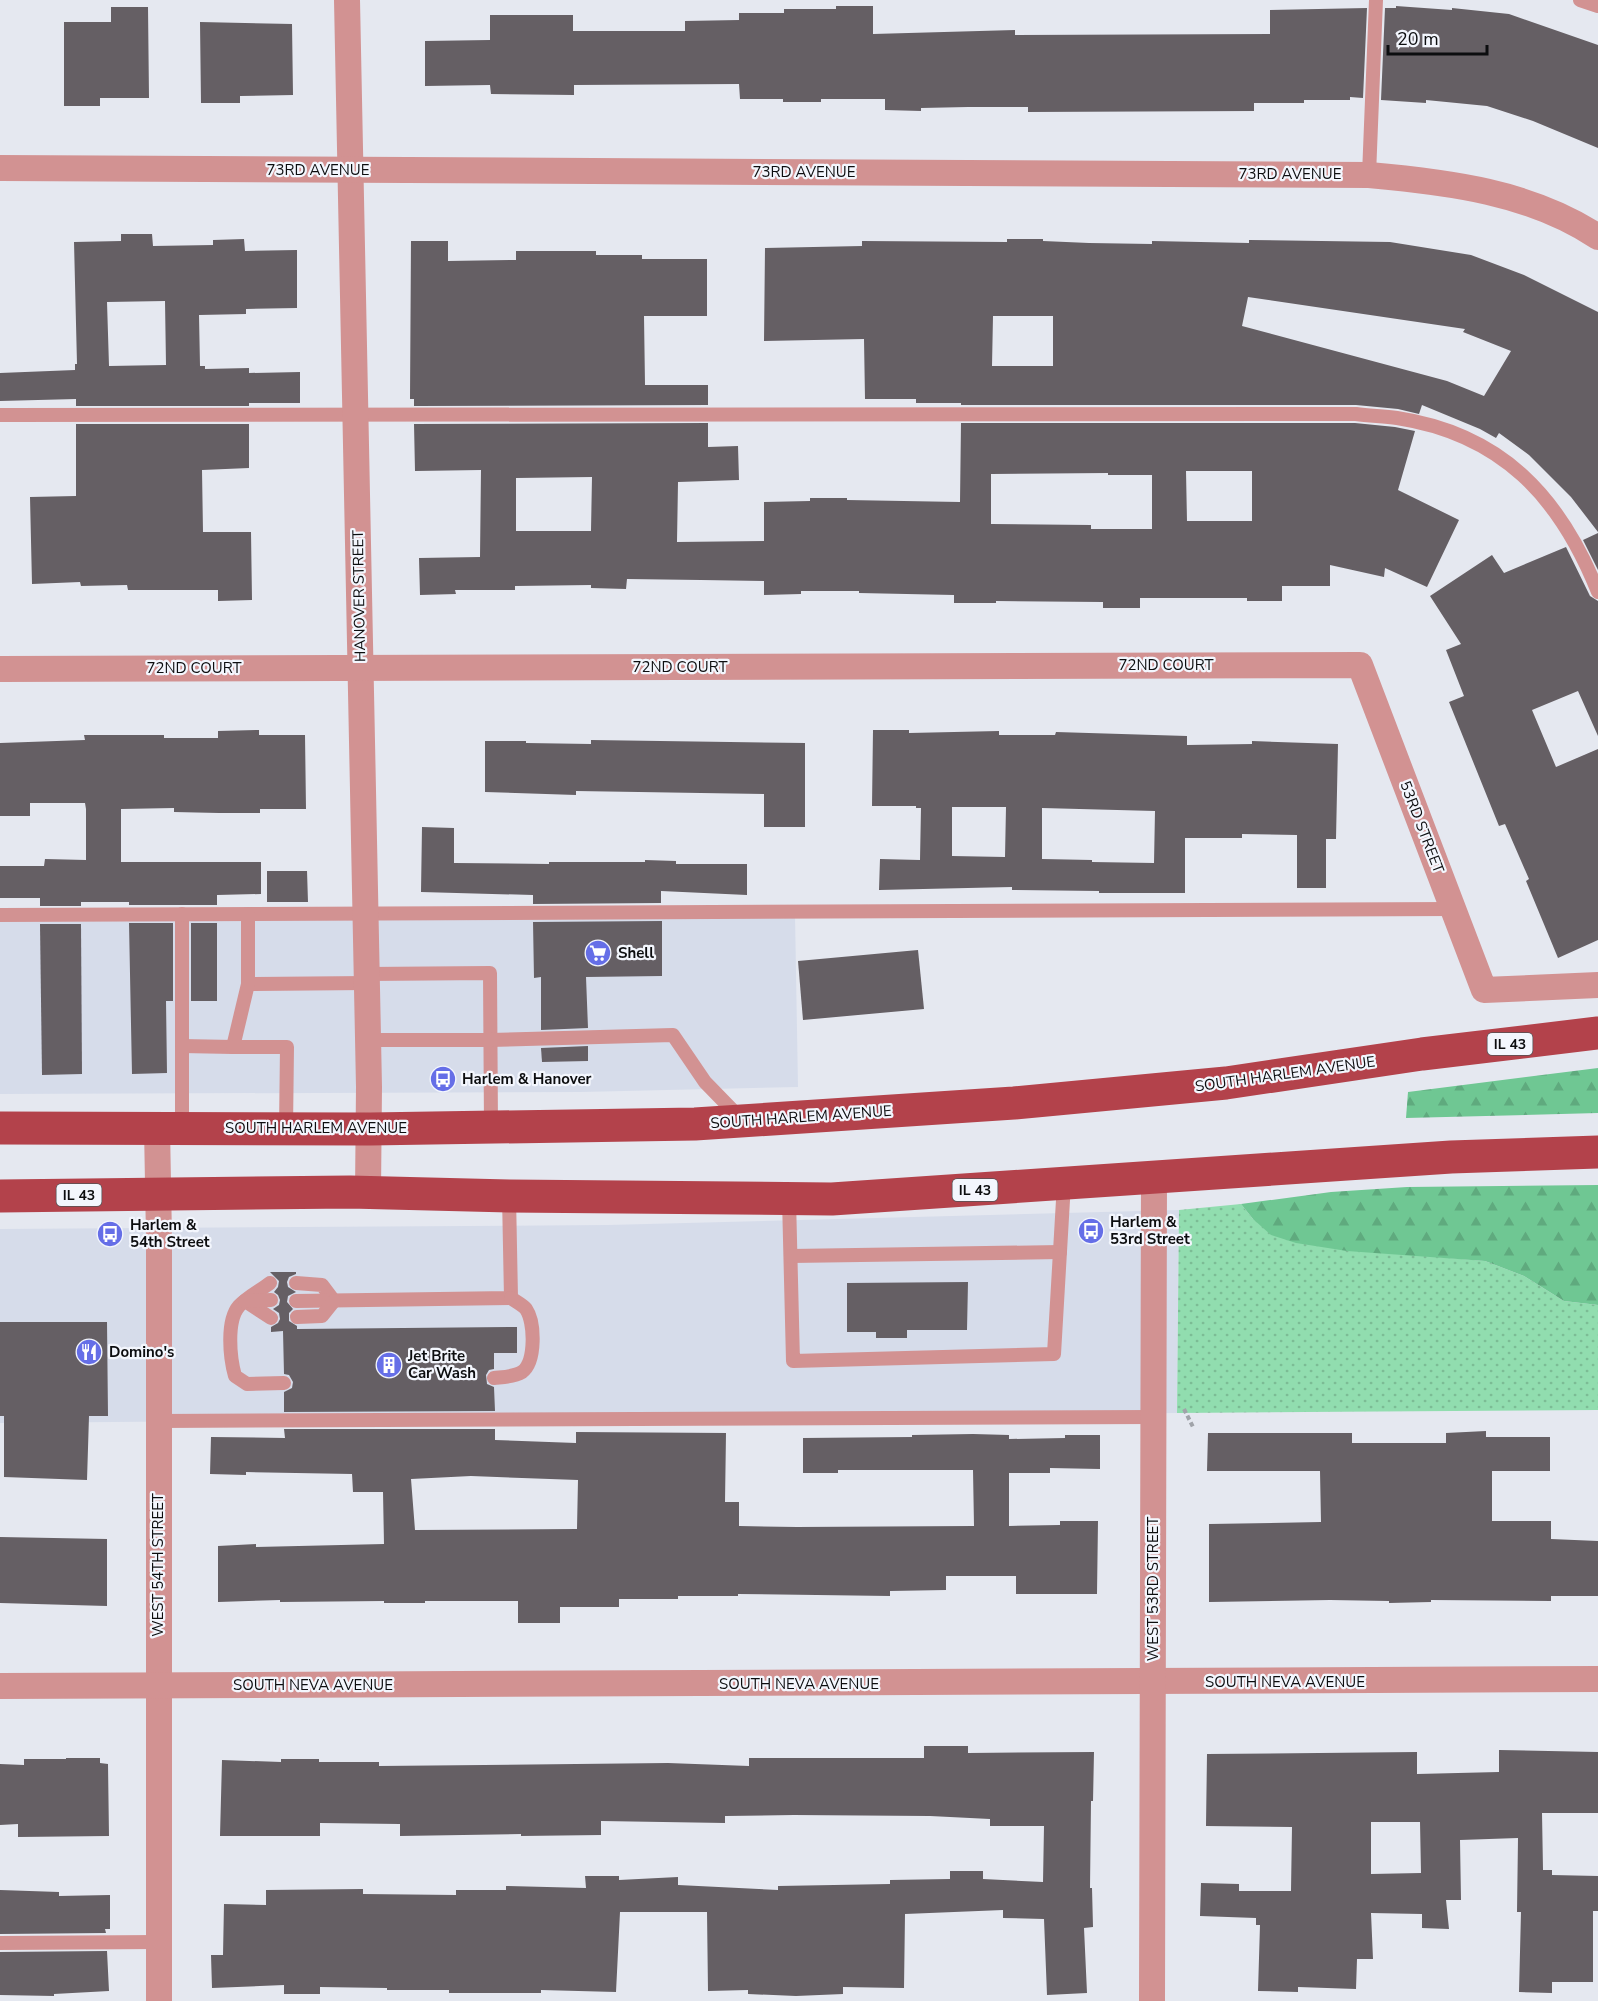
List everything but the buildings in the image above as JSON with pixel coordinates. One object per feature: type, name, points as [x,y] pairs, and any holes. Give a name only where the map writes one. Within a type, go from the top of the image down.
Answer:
[{"type":"main road","name":"SOUTH HARLEM AVENUE","points":[[0,1128],[369,1129],[744,1122],[1014,1103],[1226,1083],[1422,1054],[1598,1033]]},
{"type":"main road","name":"IL 43","points":[[0,1196],[368,1192],[509,1196],[832,1199],[1451,1157],[1598,1152]]},
{"type":"street","name":"HANOVER STREET","points":[[347,0],[366,914],[368,1192]]},
{"type":"street","name":"73RD AVENUE","points":[[0,168],[1369,174],[1431,180],[1492,192],[1542,209],[1598,237]]},
{"type":"street","name":"72ND COURT","points":[[0,669],[1360,665]]},
{"type":"street","name":"53RD STREET","points":[[1360,665],[1484,990],[1598,985]]},
{"type":"street","name":"WEST 54TH STREET","points":[[159,2001],[158,1195],[170,1128]]},
{"type":"street","name":"WEST 53RD STREET","points":[[1152,2001],[1154,1177]]},
{"type":"street","name":"SOUTH NEVA AVENUE","points":[[0,1686],[1152,1683],[1598,1679]]},
{"type":"lane","points":[[1369,174],[1376,0]]},
{"type":"lane","points":[[1580,0],[1598,6]]},
{"type":"lane","points":[[0,415],[1356,414],[1398,418],[1438,428],[1472,441],[1500,457],[1528,479],[1554,508],[1576,542],[1598,592]]},
{"type":"lane","points":[[0,915],[1453,909]]},
{"type":"lane","points":[[170,1128],[182,1046],[182,914]]},
{"type":"lane","points":[[233,1047],[248,984],[248,914]]},
{"type":"lane","points":[[248,984],[490,973],[490,1127]]},
{"type":"lane","points":[[368,1040],[490,1040],[673,1035],[705,1082],[744,1122]]},
{"type":"lane","points":[[182,1046],[287,1047],[286,1129]]},
{"type":"lane","points":[[789,1199],[793,1361],[1054,1354],[1064,1184]]},
{"type":"lane","points":[[509,1196],[511,1298]]},
{"type":"lane","points":[[791,1256],[1060,1252]]},
{"type":"lane","points":[[270,1283],[238,1307],[230,1350],[235,1376],[247,1384],[284,1383]]},
{"type":"lane","points":[[296,1283],[322,1285],[334,1302]]},
{"type":"lane","points":[[296,1301],[511,1298],[526,1308],[531,1323],[530,1360],[522,1372],[494,1378]]},
{"type":"lane","points":[[245,1301],[271,1300]]},
{"type":"lane","points":[[245,1301],[271,1318]]},
{"type":"lane","points":[[297,1317],[322,1316],[334,1302]]},
{"type":"lane","points":[[159,1421],[1154,1417]]},
{"type":"lane","points":[[0,1943],[159,1942]]},
{"type":"path","points":[[1181,1404],[1193,1427]]},
{"type":"shaded area","points":[[795,914],[798,1087],[581,1092],[0,1094],[0,917]]},
{"type":"shaded area","points":[[1179,1210],[1177,1413],[0,1423],[0,1229],[608,1225]]},
{"type":"green space","points":[[1598,1068],[1598,1113],[1406,1118],[1408,1092]]},
{"type":"green space","points":[[1598,1185],[1598,1305],[1564,1301],[1524,1276],[1485,1261],[1347,1251],[1296,1243],[1271,1235],[1253,1219],[1241,1204],[1331,1192],[1407,1187]]},
{"type":"green space","points":[[1241,1204],[1253,1219],[1426,1256],[1485,1261],[1524,1276],[1564,1301],[1598,1305],[1598,1410],[1177,1413],[1179,1210]]},
{"type":"place","name":"Shell","points":[[598,953]]},
{"type":"place","name":"Harlem & Hanover","points":[[443,1079]]},
{"type":"place","name":"Harlem & 53rd Street","points":[[1091,1231]]},
{"type":"place","name":"Harlem & 54th Street","points":[[110,1234]]},
{"type":"place","name":"Domino's","points":[[89,1352]]},
{"type":"place","name":"Jet Brite Car Wash","points":[[389,1365]]}]
